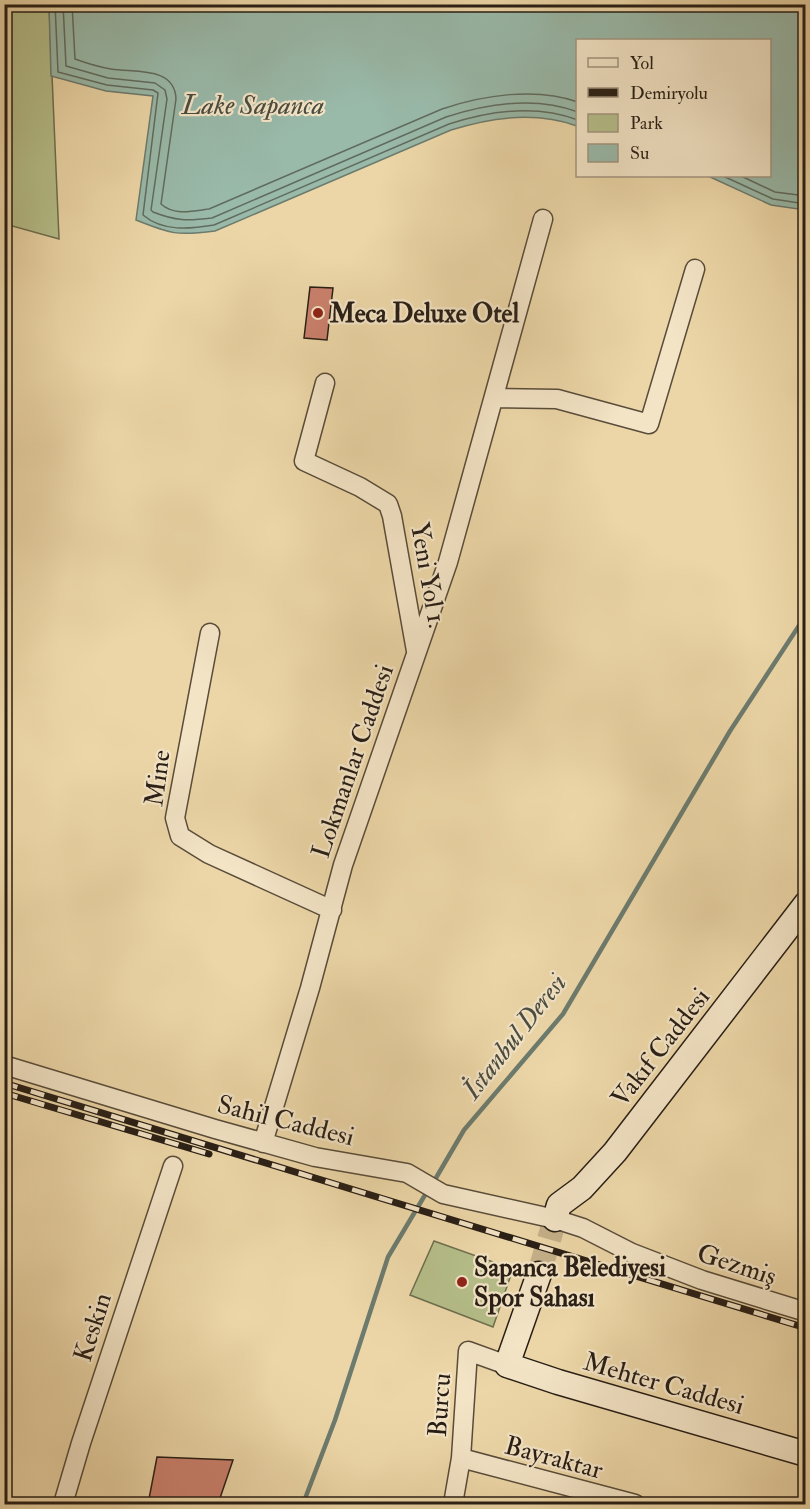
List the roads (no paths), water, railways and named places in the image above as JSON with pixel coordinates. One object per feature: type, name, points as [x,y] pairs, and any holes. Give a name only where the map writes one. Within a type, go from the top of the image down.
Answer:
[{"type":"street","name":"Lokmanlar Caddesi","points":[[263,1143],[344,865],[448,562],[543,219]]},
{"type":"street","points":[[495,398],[557,399],[649,424],[695,269]]},
{"type":"street","name":"Yeni Yol 1.","points":[[326,383],[304,461],[360,487],[388,504],[416,651]]},
{"type":"street","name":"Mine","points":[[210,633],[175,818],[180,836],[209,854],[332,910]]},
{"type":"street","name":"Vakıf Caddesi","points":[[555,1219],[559,1204],[582,1188],[615,1152],[806,904]]},
{"type":"street","name":"Sahil Caddesi","points":[[4,1065],[315,1157],[407,1173],[443,1194],[555,1219]]},
{"type":"street","name":"Keskin","points":[[63,1504],[173,1166]]},
{"type":"street","name":"Gezmiş","points":[[555,1219],[583,1228],[633,1253],[702,1280],[806,1312]]},
{"type":"street","points":[[507,1365],[539,1274]]},
{"type":"street","name":"Burcu","points":[[453,1504],[461,1458],[468,1350],[507,1365]]},
{"type":"street","name":"Mehter Caddesi","points":[[507,1365],[806,1454]]},
{"type":"street","name":"Bayraktar","points":[[461,1458],[635,1504]]},
{"type":"water","name":"Lake Sapanca","points":[[49,5],[805,5],[805,210],[771,205],[710,177],[771,177],[771,39],[576,39],[576,126],[546,118],[530,117],[498,119],[467,125],[215,231],[192,233],[174,233],[136,220],[153,96],[106,91],[51,76]]},
{"type":"waterway","name":"İstanbul Deresi","points":[[433,1183],[464,1130],[563,1014],[730,731],[806,615]]},
{"type":"waterway","name":"İstanbul Deresi","points":[[303,1504],[335,1420],[388,1257],[428,1190]]},
{"type":"tunnel","points":[[539,1274],[555,1219]]},
{"type":"railway","points":[[4,1083],[806,1328]]},
{"type":"railway","points":[[4,1093],[209,1154]]},
{"type":"place","name":"Meca Deluxe Otel","points":[[318,313]]},
{"type":"place","name":"Sapanca Belediyesi Spor Sahası","points":[[462,1282]]}]
